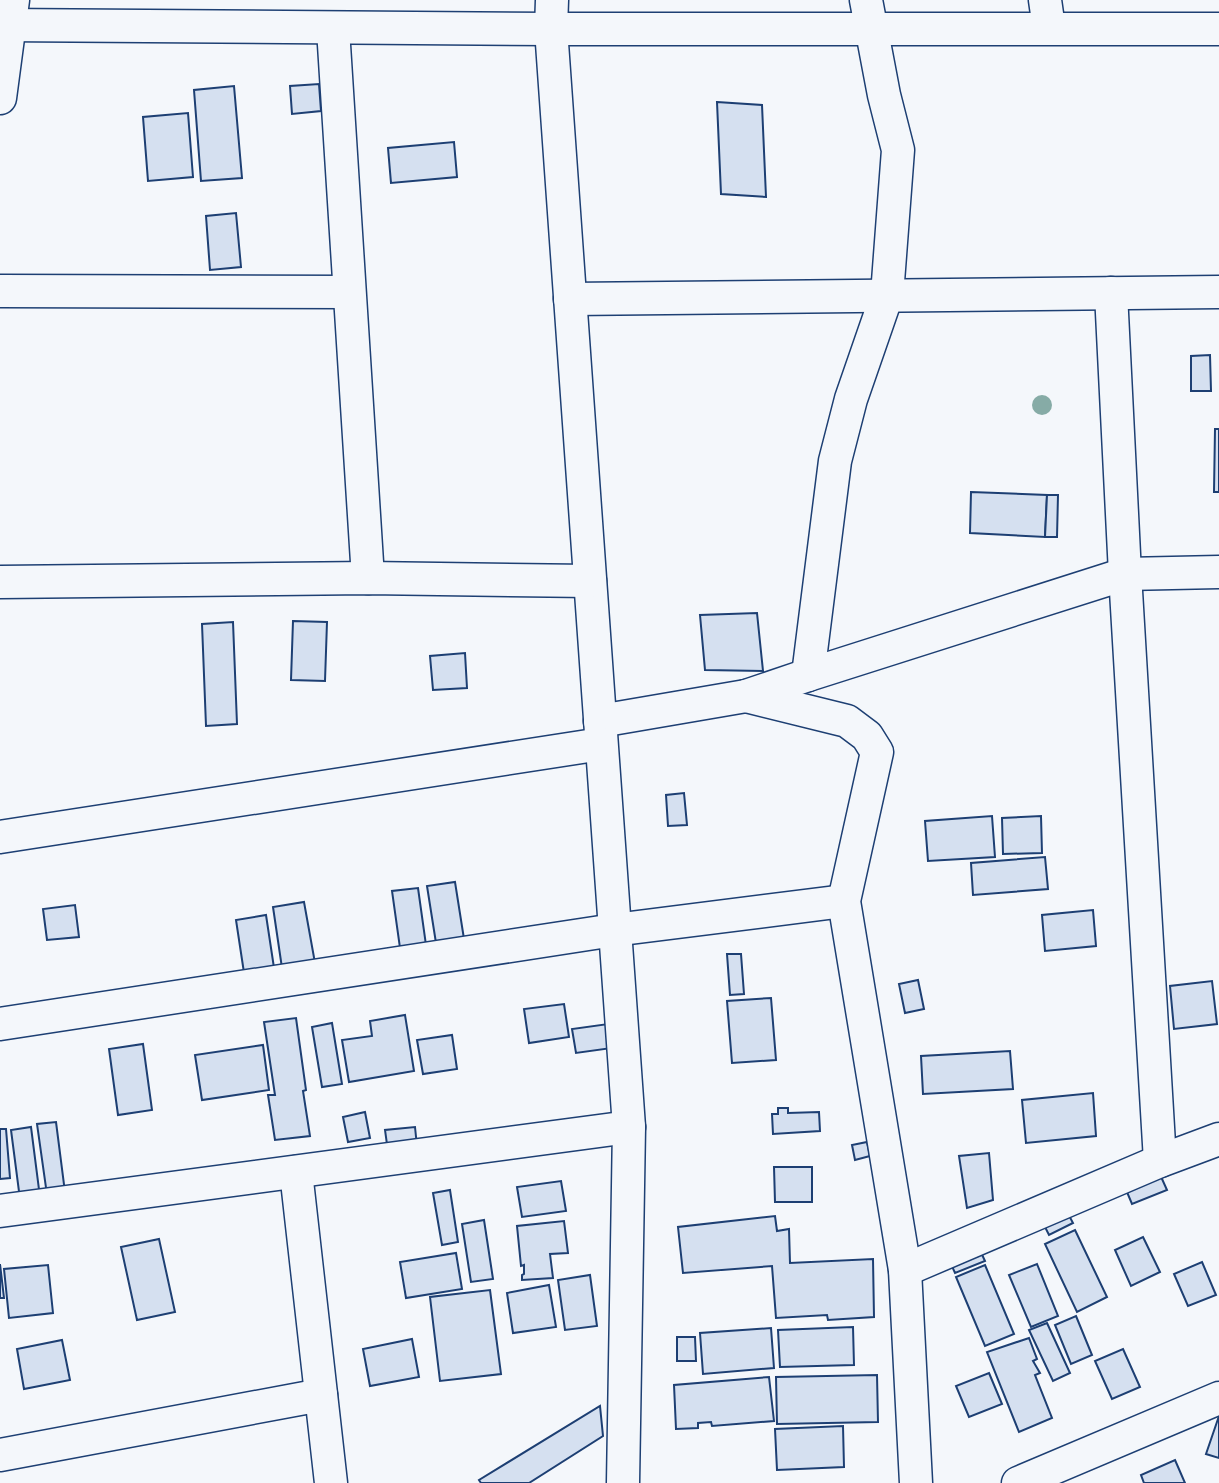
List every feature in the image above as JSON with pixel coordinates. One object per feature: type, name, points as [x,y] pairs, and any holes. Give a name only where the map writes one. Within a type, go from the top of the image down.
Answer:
[{"type":"street","points":[[0,98],[8,16],[333,29],[442,14],[1047,14],[1219,29]]},
{"type":"street","points":[[808,675],[835,461],[851,399],[887,295],[898,150],[884,95],[869,14]]},
{"type":"street","points":[[552,15],[629,1128],[623,1483]]},
{"type":"street","points":[[333,29],[368,578]]},
{"type":"street","points":[[0,291],[349,292]]},
{"type":"street","points":[[570,299],[1219,292]]},
{"type":"street","points":[[1111,293],[1160,1161]]},
{"type":"street","points":[[0,837],[601,733],[746,696],[1125,574],[1219,572]]},
{"type":"street","points":[[0,582],[368,578],[590,581]]},
{"type":"street","points":[[746,696],[847,722],[867,736],[877,752],[844,901],[905,1270],[916,1483]]},
{"type":"street","points":[[0,1024],[614,930],[844,901]]},
{"type":"street","points":[[0,1211],[629,1128]]},
{"type":"street","points":[[905,1270],[1160,1161],[1219,1139]]},
{"type":"street","points":[[296,1171],[331,1483]]},
{"type":"street","points":[[0,1455],[321,1395]]},
{"type":"street","points":[[1018,1483],[1219,1398]]},
{"type":"building","points":[[319,84],[321,111],[292,114],[290,86]]},
{"type":"building","points":[[234,86],[242,178],[201,181],[194,90]]},
{"type":"building","points":[[717,102],[762,105],[766,197],[721,194]]},
{"type":"building","points":[[188,113],[193,177],[148,181],[143,117]]},
{"type":"building","points":[[454,142],[457,177],[391,183],[388,148]]},
{"type":"building","points":[[236,213],[241,267],[210,270],[206,216]]},
{"type":"building","points":[[1210,355],[1211,391],[1191,391],[1191,356]]},
{"type":"building","points":[[1215,429],[1219,429],[1219,492],[1214,492]]},
{"type":"building","points":[[971,492],[1047,495],[1045,537],[970,533]]},
{"type":"building","points":[[1047,495],[1058,495],[1057,537],[1045,537]]},
{"type":"building","points":[[757,613],[763,671],[705,670],[700,615]]},
{"type":"building","points":[[293,621],[327,622],[325,681],[291,680]]},
{"type":"building","points":[[233,622],[237,724],[206,726],[202,624]]},
{"type":"building","points":[[465,653],[467,688],[433,690],[430,656]]},
{"type":"building","points":[[684,793],[687,825],[668,826],[666,795]]},
{"type":"building","points":[[992,816],[995,857],[928,861],[925,821]]},
{"type":"building","points":[[1041,816],[1042,853],[1003,854],[1002,818]]},
{"type":"building","points":[[1045,857],[1048,889],[973,895],[971,863]]},
{"type":"building","points":[[455,882],[464,939],[436,943],[427,886]]},
{"type":"building","points":[[418,888],[426,945],[400,948],[392,891]]},
{"type":"building","points":[[304,902],[315,963],[282,968],[273,907]]},
{"type":"building","points":[[75,905],[79,937],[47,940],[43,909]]},
{"type":"building","points":[[1093,910],[1096,946],[1045,951],[1042,915]]},
{"type":"building","points":[[266,915],[276,981],[246,986],[236,920]]},
{"type":"building","points":[[727,954],[741,954],[744,994],[730,995]]},
{"type":"building","points":[[918,980],[924,1009],[905,1013],[899,984]]},
{"type":"building","points":[[1212,981],[1217,1024],[1174,1029],[1170,986]]},
{"type":"building","points":[[771,998],[776,1060],[732,1063],[727,1001]]},
{"type":"building","points":[[564,1004],[569,1037],[529,1043],[524,1009]]},
{"type":"building","points":[[405,1015],[414,1071],[349,1082],[342,1040],[372,1036],[370,1021]]},
{"type":"building","points":[[296,1018],[310,1136],[275,1140],[268,1095],[275,1095],[264,1022]]},
{"type":"building","points":[[332,1023],[342,1084],[322,1087],[312,1027]]},
{"type":"building","points":[[608,1024],[612,1048],[576,1053],[572,1029]]},
{"type":"building","points":[[452,1035],[457,1069],[423,1074],[417,1040]]},
{"type":"building","points":[[143,1044],[152,1110],[118,1115],[109,1049]]},
{"type":"building","points":[[263,1045],[269,1090],[202,1100],[195,1055]]},
{"type":"building","points":[[1010,1051],[1013,1089],[923,1094],[921,1056]]},
{"type":"building","points":[[1093,1093],[1096,1136],[1026,1143],[1022,1100]]},
{"type":"building","points":[[778,1108],[788,1108],[788,1113],[819,1112],[820,1131],[773,1134],[772,1114],[778,1114]]},
{"type":"building","points":[[365,1112],[370,1138],[348,1142],[343,1117]]},
{"type":"building","points":[[56,1122],[66,1200],[48,1202],[37,1124]]},
{"type":"building","points":[[31,1127],[41,1205],[21,1207],[11,1130]]},
{"type":"building","points":[[415,1127],[418,1156],[389,1159],[385,1130]]},
{"type":"building","points":[[0,1129],[6,1129],[10,1178],[0,1179]]},
{"type":"building","points":[[867,1142],[870,1156],[855,1160],[852,1145]]},
{"type":"building","points":[[989,1153],[993,1200],[967,1208],[959,1156]]},
{"type":"building","points":[[774,1167],[812,1167],[812,1202],[775,1202]]},
{"type":"building","points":[[1158,1170],[1167,1190],[1132,1204],[1124,1185]]},
{"type":"building","points":[[561,1181],[566,1211],[522,1217],[517,1187]]},
{"type":"building","points":[[450,1190],[458,1242],[442,1245],[433,1193]]},
{"type":"building","points":[[1064,1206],[1073,1223],[1049,1235],[1040,1217]]},
{"type":"building","points":[[775,1216],[777,1231],[789,1229],[790,1263],[873,1259],[874,1317],[828,1320],[827,1315],[776,1318],[772,1266],[683,1273],[678,1227]]},
{"type":"building","points":[[484,1220],[493,1279],[471,1282],[462,1224]]},
{"type":"building","points":[[564,1221],[568,1253],[550,1254],[553,1278],[522,1280],[524,1265],[521,1266],[517,1226]]},
{"type":"building","points":[[1075,1230],[1107,1297],[1077,1312],[1045,1244]]},
{"type":"building","points":[[1143,1237],[1160,1272],[1131,1286],[1115,1250]]},
{"type":"building","points":[[159,1239],[175,1312],[137,1320],[121,1247]]},
{"type":"building","points":[[978,1246],[985,1261],[955,1273],[948,1257]]},
{"type":"building","points":[[456,1253],[462,1289],[406,1298],[400,1262]]},
{"type":"building","points":[[1202,1262],[1216,1295],[1188,1306],[1174,1274]]},
{"type":"building","points":[[0,1264],[4,1298],[0,1298]]},
{"type":"building","points":[[1037,1264],[1058,1316],[1031,1327],[1009,1275]]},
{"type":"building","points":[[48,1265],[53,1313],[9,1318],[4,1269]]},
{"type":"building","points":[[985,1265],[1014,1334],[985,1346],[956,1277]]},
{"type":"building","points":[[590,1275],[597,1326],[565,1330],[558,1280]]},
{"type":"building","points":[[549,1285],[556,1327],[513,1333],[507,1293]]},
{"type":"building","points":[[490,1290],[501,1374],[440,1381],[430,1297]]},
{"type":"building","points":[[1076,1316],[1092,1355],[1071,1364],[1055,1325]]},
{"type":"building","points":[[1047,1323],[1070,1373],[1053,1381],[1029,1330]]},
{"type":"building","points":[[853,1327],[854,1365],[780,1367],[778,1330]]},
{"type":"building","points":[[771,1328],[774,1368],[703,1374],[700,1333]]},
{"type":"building","points":[[677,1337],[695,1337],[696,1361],[677,1361]]},
{"type":"building","points":[[1029,1338],[1037,1359],[1033,1361],[1040,1373],[1035,1375],[1052,1418],[1019,1432],[987,1352]]},
{"type":"building","points":[[412,1339],[419,1377],[370,1386],[363,1349]]},
{"type":"building","points":[[62,1340],[70,1380],[24,1389],[17,1349]]},
{"type":"building","points":[[1123,1349],[1140,1387],[1112,1399],[1095,1361]]},
{"type":"building","points":[[989,1373],[1002,1404],[969,1417],[956,1386]]},
{"type":"building","points":[[877,1375],[878,1422],[777,1424],[776,1377]]},
{"type":"building","points":[[769,1377],[774,1421],[712,1426],[711,1422],[698,1423],[698,1428],[676,1429],[674,1385]]},
{"type":"building","points":[[600,1406],[603,1436],[529,1483],[481,1483],[479,1480]]},
{"type":"building","points":[[1219,1416],[1219,1458],[1206,1454]]},
{"type":"building","points":[[843,1426],[844,1467],[777,1470],[775,1429]]},
{"type":"building","points":[[1175,1460],[1185,1483],[1144,1483],[1141,1475]]}]
